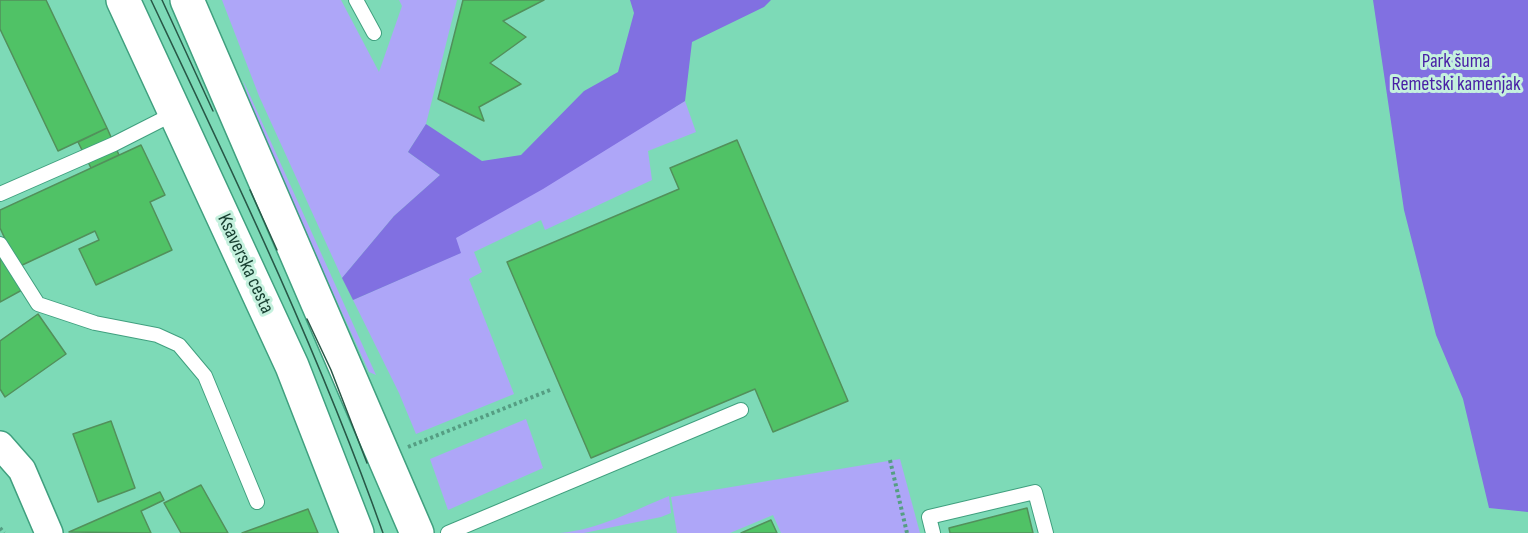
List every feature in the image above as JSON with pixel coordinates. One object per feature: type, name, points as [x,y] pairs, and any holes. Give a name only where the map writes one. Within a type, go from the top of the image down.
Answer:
[{"type":"main road","name":"Ksaverska cesta","points":[[123,0],[292,366],[357,533]]},
{"type":"main road","points":[[187,0],[417,533]]},
{"type":"street","points":[[0,445],[22,470],[49,533]]},
{"type":"lane","points":[[356,0],[374,33]]},
{"type":"lane","points":[[0,194],[114,144],[175,113]]},
{"type":"lane","points":[[0,244],[38,304],[95,323],[157,335],[179,345],[205,376],[257,502]]},
{"type":"lane","points":[[448,533],[741,410]]},
{"type":"lane","points":[[933,533],[929,518],[1035,492],[1046,533]]},
{"type":"path","points":[[408,448],[550,390]]},
{"type":"path","points":[[890,460],[908,533]]},
{"type":"path","points":[[0,528],[4,533]]},
{"type":"shaded area","points":[[222,0],[341,0],[379,72],[402,6],[399,0],[457,0],[426,124],[408,152],[440,175],[394,216],[342,278],[259,96]]},
{"type":"shaded area","points":[[243,80],[376,375],[369,372],[256,123]]},
{"type":"shaded area","points":[[685,101],[696,132],[648,151],[652,180],[545,230],[541,220],[474,252],[482,272],[469,279],[514,394],[416,434],[399,393],[353,300],[460,253],[455,238]]},
{"type":"shaded area","points":[[526,419],[543,468],[448,510],[430,459]]},
{"type":"shaded area","points":[[900,459],[920,533],[781,533],[773,515],[730,533],[677,533],[671,497]]},
{"type":"shaded area","points":[[669,496],[671,513],[661,517],[584,533],[560,533],[602,524]]},
{"type":"green space","points":[[630,0],[771,0],[764,7],[692,42],[685,101],[543,189],[456,238],[461,253],[353,300],[342,278],[394,216],[440,175],[408,152],[426,124],[482,161],[521,155],[584,91],[618,72],[634,13]]},
{"type":"green space","name":"Park šuma Remetski kamenjak","points":[[1373,0],[1528,0],[1528,512],[1489,508],[1463,399],[1436,335],[1404,210]]},
{"type":"building","points":[[0,0],[46,0],[107,128],[58,151],[0,29]]},
{"type":"building","points":[[463,0],[544,0],[503,21],[526,37],[490,63],[521,84],[479,107],[484,121],[438,99]]},
{"type":"building","points":[[107,128],[119,155],[91,168],[78,142]]},
{"type":"building","points":[[737,140],[848,401],[773,432],[755,389],[591,458],[507,262],[679,189],[670,168]]},
{"type":"building","points":[[141,145],[165,195],[150,202],[172,250],[96,285],[79,249],[99,240],[95,231],[18,267],[0,228],[0,210]]},
{"type":"building","points":[[0,251],[22,290],[0,302]]},
{"type":"building","points":[[38,314],[66,354],[5,397],[0,389],[0,341]]},
{"type":"building","points":[[111,421],[135,488],[98,502],[73,434]]},
{"type":"building","points":[[201,485],[228,533],[181,533],[164,503]]},
{"type":"building","points":[[160,492],[164,500],[141,511],[151,533],[69,532]]},
{"type":"building","points":[[1027,508],[1033,533],[950,533],[949,528]]},
{"type":"building","points":[[308,509],[318,533],[242,533]]},
{"type":"building","points":[[771,520],[777,533],[741,533]]},
{"type":"tram line","points":[[151,0],[244,197],[303,330],[383,533]]},
{"type":"tram line","points":[[162,0],[213,111]]},
{"type":"tram line","points":[[250,190],[277,250]]},
{"type":"tram line","points":[[307,319],[331,370],[367,463]]}]
